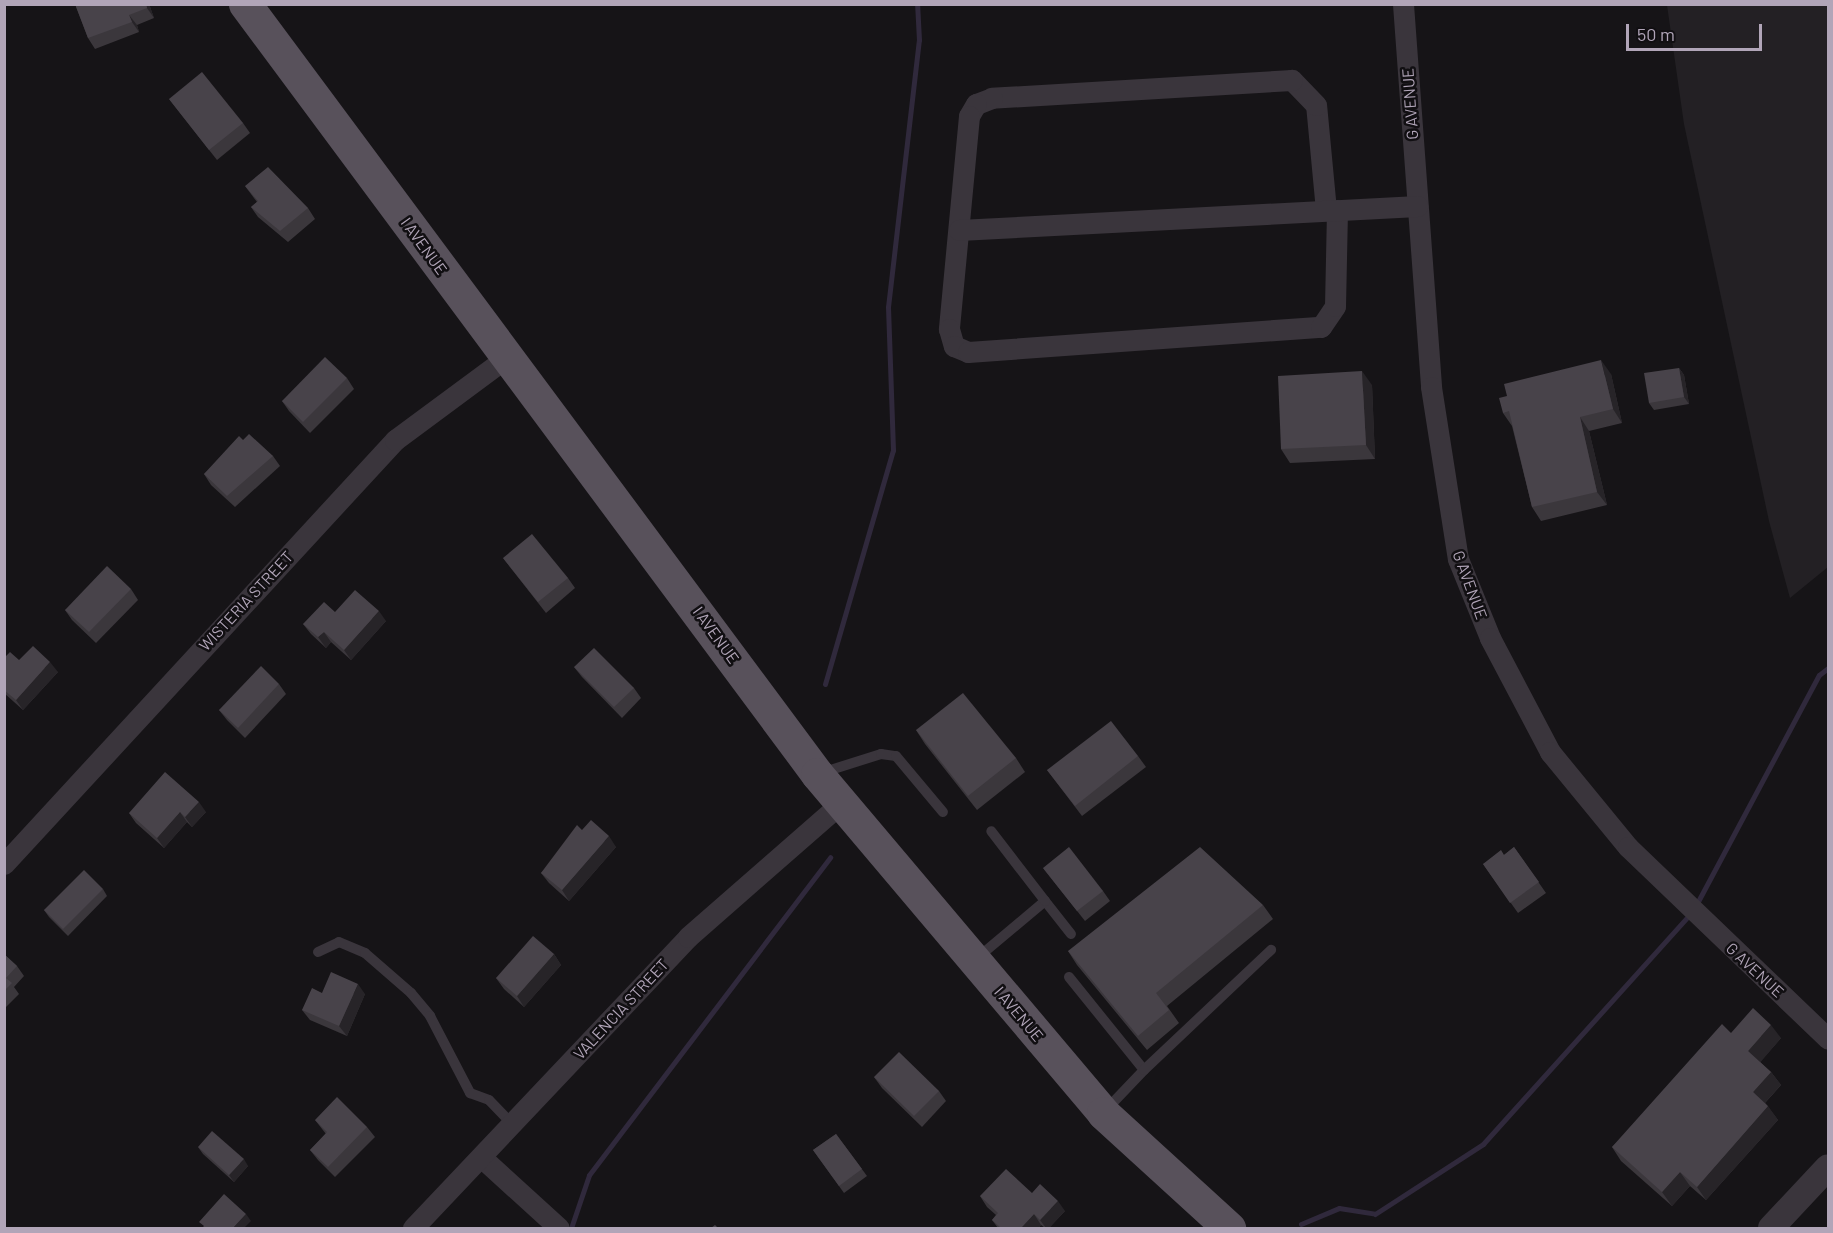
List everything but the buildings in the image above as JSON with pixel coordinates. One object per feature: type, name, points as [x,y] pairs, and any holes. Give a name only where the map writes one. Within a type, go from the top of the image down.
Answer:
[{"type":"main road","name":"I AVENUE","points":[[245,4],[506,358],[841,803],[1103,1113],[1229,1228]]},
{"type":"street","name":"G AVENUE","points":[[1403,4],[1417,206],[1442,475],[1458,559],[1491,638],[1550,752],[1628,847],[1828,1039]]},
{"type":"street","points":[[1292,80],[1316,105],[1332,210],[1335,306],[1321,327],[968,352],[954,346],[949,329],[969,116],[976,104],[1292,80]]},
{"type":"street","points":[[959,230],[1417,206]]},
{"type":"street","name":"WISTERIA STREET","points":[[4,864],[395,440],[506,358]]},
{"type":"street","name":"VALENCIA STREET","points":[[413,1228],[513,1125],[688,937],[841,803]]},
{"type":"street","points":[[482,1157],[559,1228]]},
{"type":"street","points":[[1771,1228],[1828,1167]]},
{"type":"lane","points":[[818,774],[881,754],[896,756],[943,812]]},
{"type":"lane","points":[[991,831],[1071,934]]},
{"type":"lane","points":[[974,961],[1045,901]]},
{"type":"lane","points":[[318,952],[339,942],[356,949],[411,993],[430,1016],[470,1093],[489,1100],[513,1125]]},
{"type":"lane","points":[[1103,1113],[1144,1070],[1270,950]]},
{"type":"lane","points":[[1069,977],[1144,1070]]},
{"type":"shaded area","points":[[1667,5],[1828,5],[1828,567],[1790,598],[1769,521],[1684,124]]},
{"type":"waterway","points":[[825,684],[893,450],[888,307],[919,40],[917,4]]},
{"type":"waterway","points":[[1695,907],[1819,675],[1828,668]]},
{"type":"waterway","points":[[571,1228],[589,1175],[830,857]]},
{"type":"waterway","points":[[1301,1224],[1339,1208],[1375,1214],[1483,1144],[1690,914]]}]
